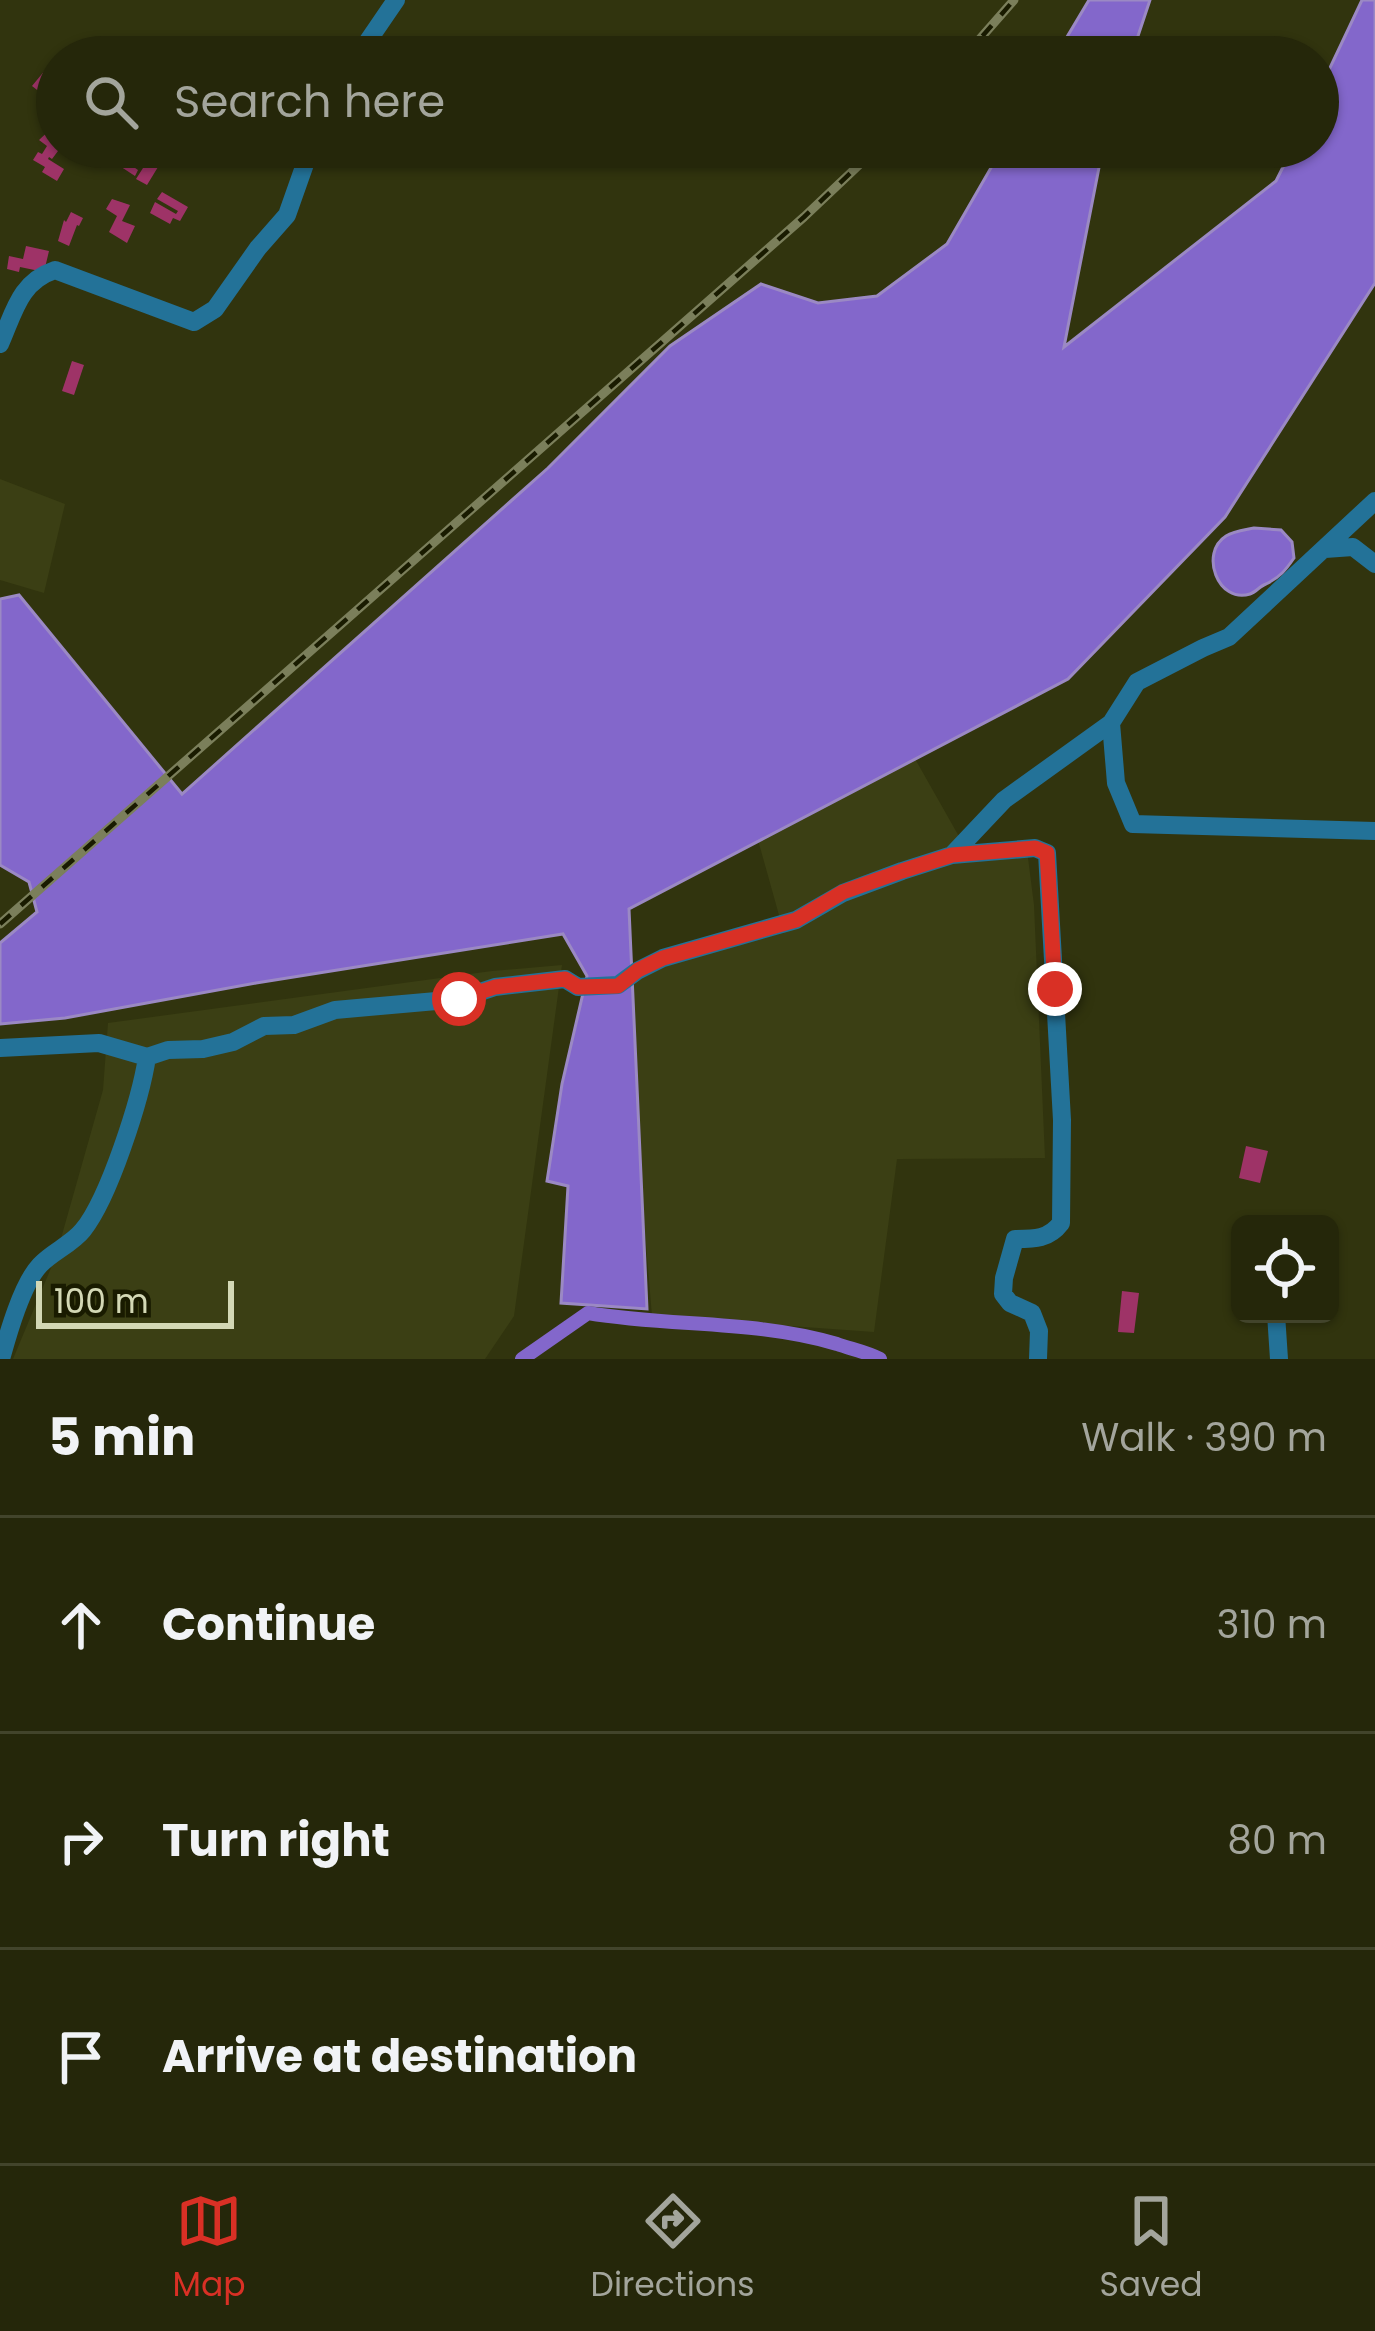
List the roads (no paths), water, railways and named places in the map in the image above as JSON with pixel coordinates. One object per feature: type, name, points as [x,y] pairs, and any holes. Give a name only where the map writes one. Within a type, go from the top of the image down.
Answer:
[{"type":"street","points":[[371,36],[396,0]]},
{"type":"street","points":[[0,344],[28,284],[55,270],[194,322],[215,309],[287,214],[303,168]]},
{"type":"street","points":[[952,855],[1004,800],[1111,723],[1137,682],[1229,638],[1375,501]]},
{"type":"street","points":[[1325,549],[1353,547],[1375,564]]},
{"type":"street","points":[[1111,723],[1116,783],[1133,824],[1375,831]]},
{"type":"street","points":[[0,1048],[100,1043],[148,1057],[233,1042],[264,1026],[294,1025],[335,1010],[459,999],[495,987],[565,979],[578,987],[618,986],[663,958],[796,920],[843,892],[952,855],[1035,848],[1047,853],[1062,1120],[1061,1223],[1054,1233],[1038,1239],[1015,1239],[1003,1294],[1010,1304],[1032,1313],[1039,1330],[1038,1359]]},
{"type":"street","points":[[2,1352],[38,1266],[83,1231],[106,1188],[143,1086],[148,1057]]},
{"type":"street","points":[[1277,1323],[1279,1359]]},
{"type":"waterway","points":[[522,1359],[588,1313],[776,1331],[880,1359]]},
{"type":"railway","points":[[982,36],[1014,0]]},
{"type":"railway","points":[[0,924],[856,168]]}]
